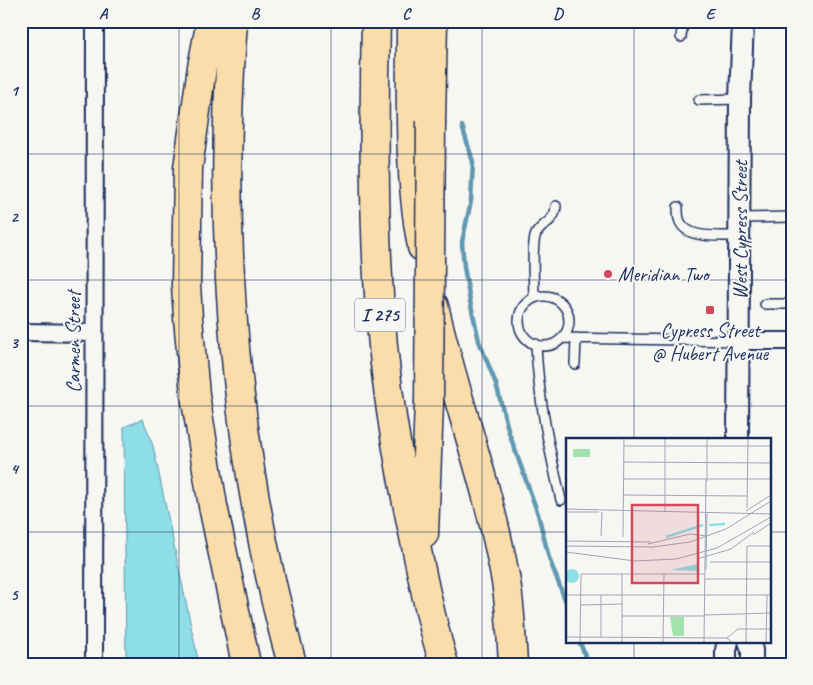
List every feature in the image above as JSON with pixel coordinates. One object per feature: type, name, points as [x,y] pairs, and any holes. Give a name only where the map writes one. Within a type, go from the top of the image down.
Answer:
[{"type":"highway","points":[[211,21],[202,67],[188,168],[186,275],[188,318],[195,395],[213,506],[246,664]]},
{"type":"highway","points":[[233,21],[229,105],[228,213],[236,369],[248,461],[263,542],[292,664]]},
{"type":"highway","name":"I 275","points":[[376,21],[375,207],[381,324],[388,389],[404,493],[428,605],[444,664]]},
{"type":"highway","points":[[411,21],[412,153],[415,197],[421,240],[452,377],[495,526],[505,576],[513,664]]},
{"type":"highway","points":[[428,605],[424,529],[429,403],[433,21]]},
{"type":"street","name":"Carmen Street","points":[[94,664],[95,21]]},
{"type":"street","name":"West Cypress Street","points":[[738,438],[740,99],[743,21]]},
{"type":"street","points":[[21,332],[94,333]]},
{"type":"street","points":[[739,341],[792,341]]},
{"type":"street","points":[[726,664],[728,642]]},
{"type":"street","points":[[749,642],[752,650],[752,664]]},
{"type":"lane","points":[[681,37],[685,21]]},
{"type":"lane","points":[[699,100],[740,99]]},
{"type":"lane","points":[[534,298],[536,235],[542,226],[553,218],[556,206]]},
{"type":"lane","points":[[678,208],[679,220],[688,231],[696,235],[792,217]]},
{"type":"lane","points":[[545,295],[554,297],[561,302],[569,317],[568,326],[562,338],[546,346],[536,344],[525,337],[519,323],[523,307],[534,298],[545,295]]},
{"type":"lane","points":[[765,304],[792,304]]},
{"type":"lane","points":[[562,338],[739,341]]},
{"type":"lane","points":[[576,338],[576,364]]},
{"type":"lane","points":[[536,344],[537,374],[543,420],[561,500]]},
{"type":"water","points":[[143,419],[153,446],[199,664],[126,664],[124,427]]},
{"type":"waterway","points":[[462,126],[473,162],[471,201],[462,242],[470,301],[479,341],[496,384],[509,433],[538,514],[549,558],[566,602]]},
{"type":"waterway","points":[[579,642],[589,664]]},
{"type":"place","name":"Meridian Two","points":[[608,274]]},
{"type":"place","name":"Cypress Street @ Hubert Avenue","points":[[710,310]]}]
